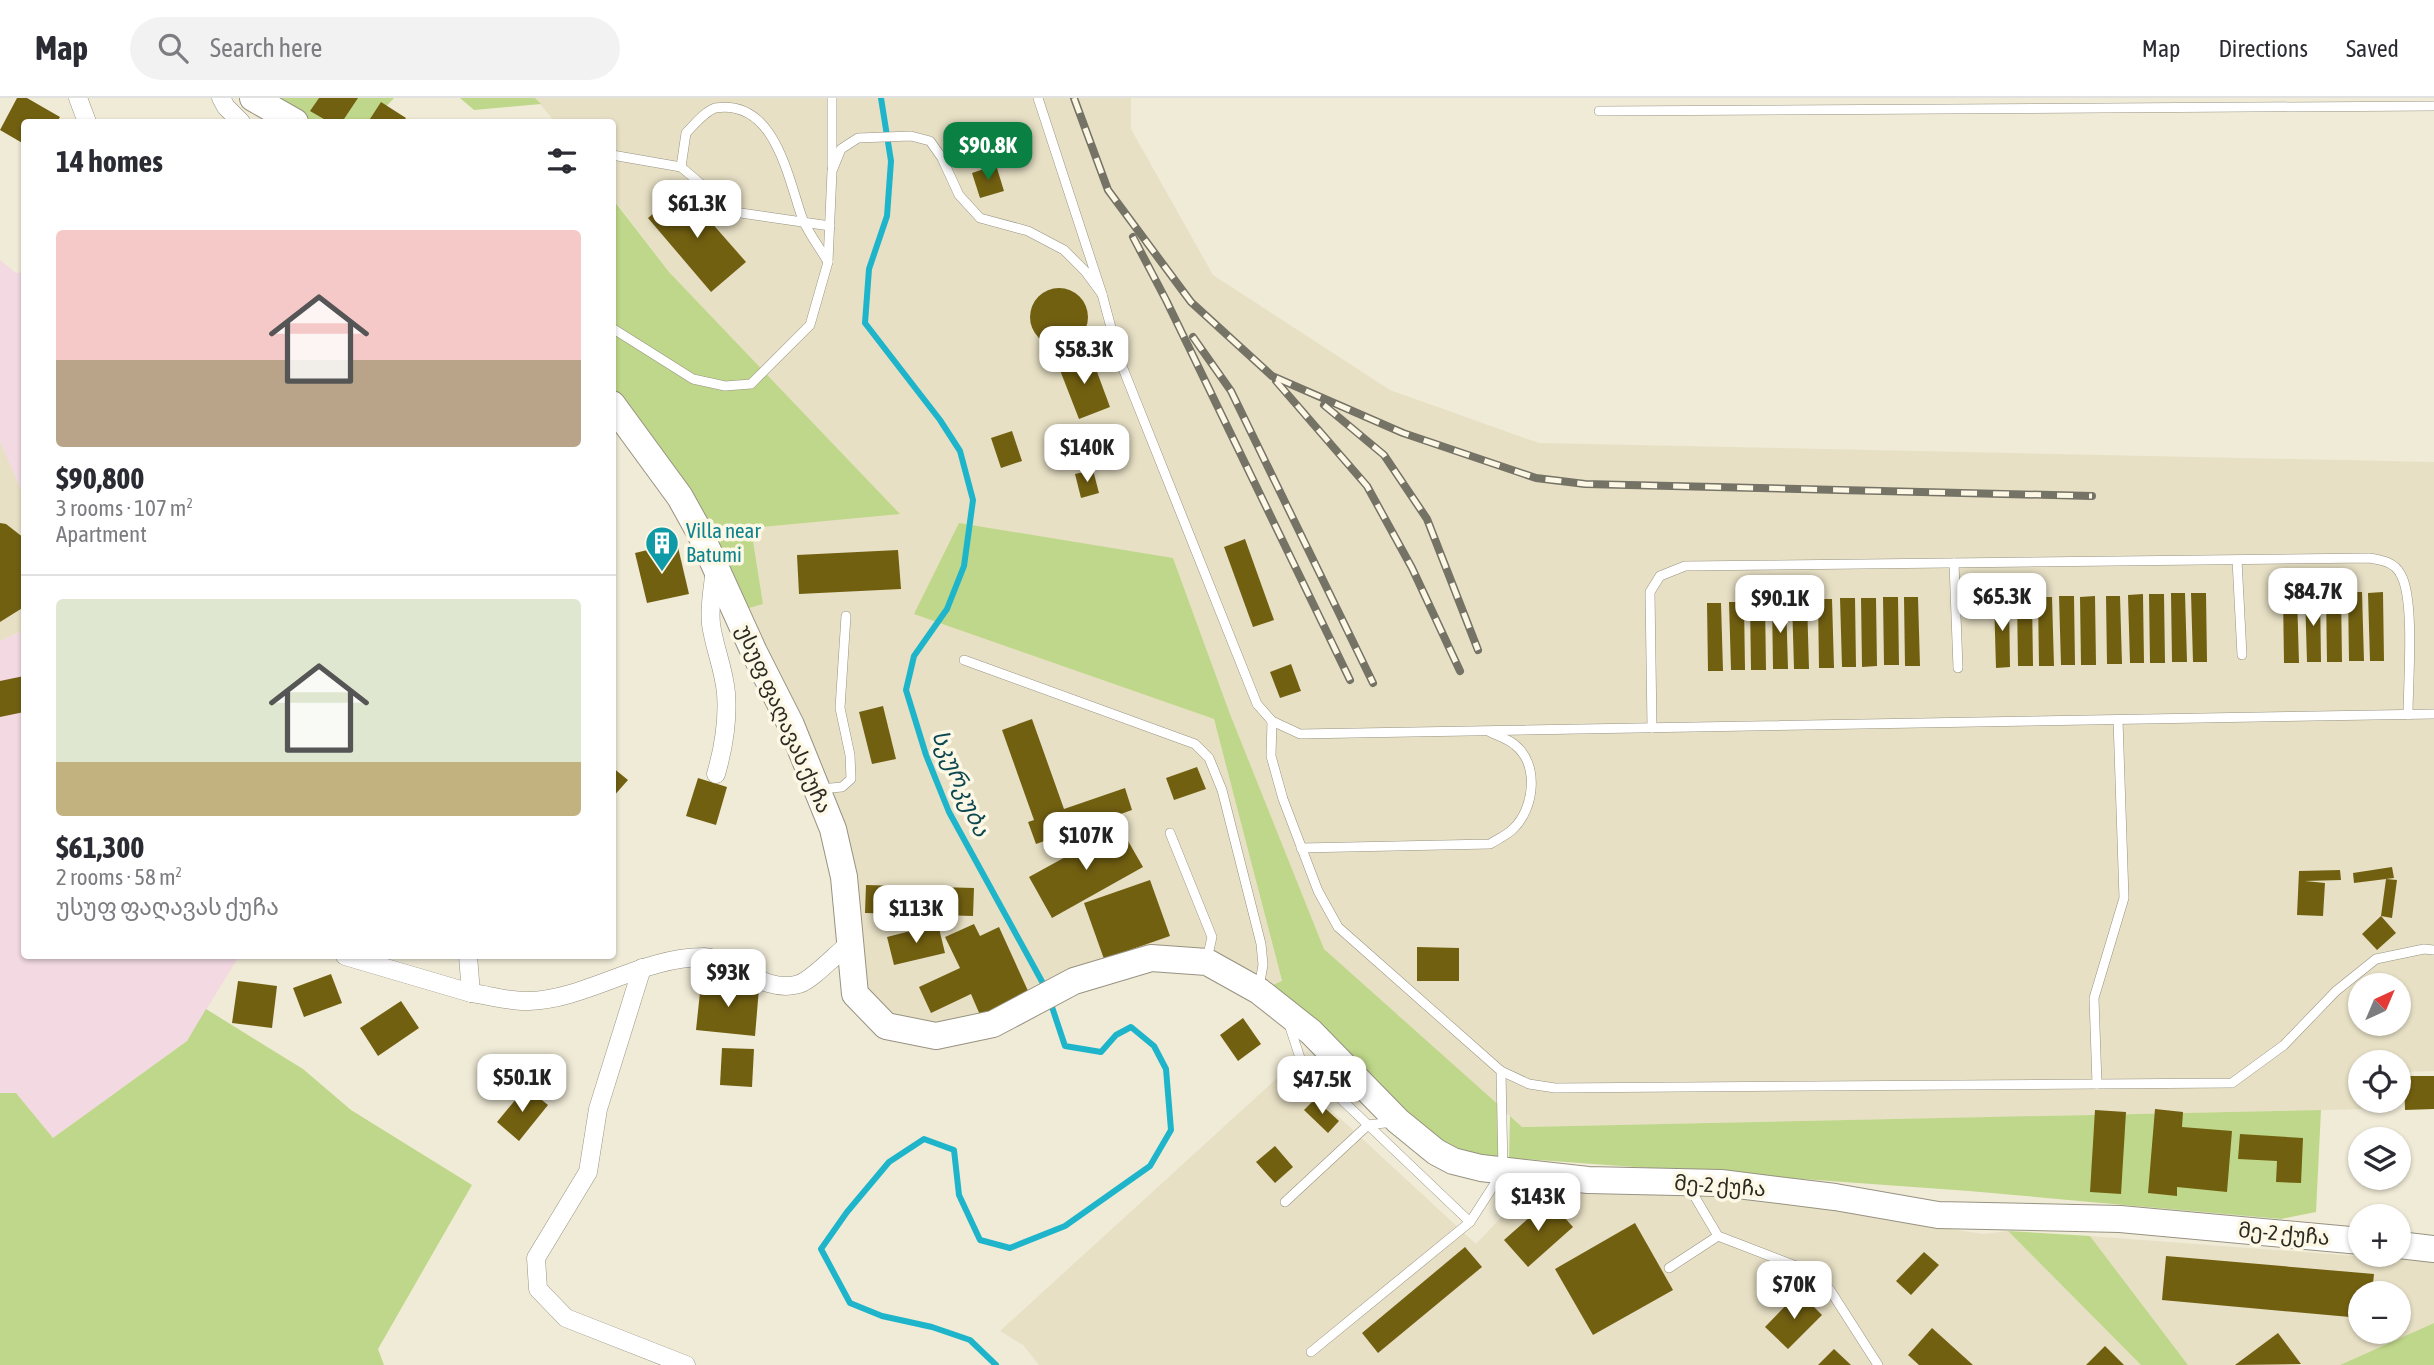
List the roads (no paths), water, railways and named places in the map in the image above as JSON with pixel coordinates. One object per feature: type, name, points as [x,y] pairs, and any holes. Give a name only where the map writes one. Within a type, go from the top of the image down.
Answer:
[{"type":"street","points":[[78,98],[86,119]]},
{"type":"street","points":[[221,98],[238,119]]},
{"type":"street","points":[[253,98],[290,119]]},
{"type":"street","name":"უსუფ ფაღავას ქუჩა","points":[[616,409],[680,497],[716,566],[818,789],[833,829],[844,877],[855,994],[886,1026],[936,1036],[993,1024],[1074,981],[1151,958]]},
{"type":"street","points":[[716,566],[710,603],[711,626],[722,664],[726,696],[721,757],[716,774]]},
{"type":"street","points":[[355,959],[471,993],[528,1001],[561,995],[642,968],[679,959],[707,957],[780,987],[801,984],[849,944]]},
{"type":"street","name":"მე-2 ქუჩა","points":[[1151,958],[1207,962],[1259,991],[1311,1032],[1398,1121],[1436,1152],[1453,1161],[1503,1171],[1588,1180],[1721,1182],[1835,1197],[1938,1215],[2120,1219],[2348,1240]]},
{"type":"street","points":[[468,959],[471,993]]},
{"type":"street","points":[[642,968],[598,1109],[588,1172],[536,1258],[538,1289],[566,1318],[686,1365]]},
{"type":"street","points":[[2411,1246],[2434,1249]]},
{"type":"lane","points":[[616,331],[693,379],[725,386],[751,384],[810,325],[828,262],[831,226],[832,98]]},
{"type":"lane","points":[[1038,98],[1102,294],[1120,361],[1257,704],[1272,722],[1300,734],[2434,715]]},
{"type":"lane","points":[[1686,98],[1686,110]]},
{"type":"lane","points":[[681,167],[686,133],[712,109],[737,103],[762,115],[778,139],[804,224],[828,262]]},
{"type":"lane","points":[[1600,111],[2434,106]]},
{"type":"lane","points":[[832,171],[841,149],[858,138],[911,136],[930,141],[942,158],[959,195],[980,218],[1028,231],[1064,250],[1085,271],[1102,294]]},
{"type":"lane","points":[[616,156],[681,167],[734,212],[831,226]]},
{"type":"lane","points":[[1652,728],[1650,592],[1660,576],[1685,566],[2369,558],[2389,562],[2401,574],[2407,600],[2408,715]]},
{"type":"lane","points":[[2237,560],[2242,655]]},
{"type":"lane","points":[[1954,563],[1958,668]]},
{"type":"lane","points":[[818,789],[842,787],[851,779],[850,755],[840,708],[846,617]]},
{"type":"lane","points":[[964,660],[1195,744],[1209,758],[1222,790],[1261,944],[1263,965],[1259,991]]},
{"type":"lane","points":[[2097,1084],[2094,998],[2124,898],[2118,720]]},
{"type":"lane","points":[[1272,722],[1271,756],[1283,799],[1318,891],[1338,927],[1501,1071],[1529,1084],[1555,1088],[2232,1083],[2284,1045],[2336,991],[2376,958],[2424,949],[2434,950]]},
{"type":"lane","points":[[1301,848],[1490,844],[1514,828],[1529,804],[1531,777],[1527,759],[1515,745],[1488,731]]},
{"type":"lane","points":[[1170,833],[1212,937],[1207,962]]},
{"type":"lane","points":[[1284,1011],[1301,1061],[1470,1222]]},
{"type":"lane","points":[[1311,1352],[1470,1222],[1503,1171],[1501,1071]]},
{"type":"lane","points":[[1285,1202],[1368,1125],[1398,1121]]},
{"type":"lane","points":[[1686,1182],[1718,1236],[1796,1266],[1830,1290],[1878,1365]]},
{"type":"lane","points":[[1669,1268],[1718,1236]]},
{"type":"waterway","name":"სკურკუბა","points":[[881,98],[891,161],[887,216],[869,269],[865,323],[940,420],[960,451],[973,500],[964,566],[947,609],[914,656],[906,690],[926,755],[949,812],[1045,987]]},
{"type":"waterway","name":"სკურკუბა","points":[[996,1365],[970,1340],[932,1327],[882,1316],[850,1303],[821,1249],[847,1212],[889,1162],[924,1139],[954,1150],[959,1195],[980,1240],[1010,1248],[1065,1226],[1150,1166],[1171,1130],[1166,1069],[1154,1046],[1131,1027],[1116,1035],[1101,1052],[1065,1046],[1050,1001]]},
{"type":"railway","points":[[1074,98],[1108,190],[1191,302],[1272,376],[1403,433],[1536,478],[1585,484],[2092,496]]},
{"type":"railway","points":[[1133,237],[1350,680]]},
{"type":"railway","points":[[1193,337],[1231,391],[1373,683]]},
{"type":"railway","points":[[1276,381],[1367,486],[1412,568],[1460,671]]},
{"type":"railway","points":[[1324,405],[1384,455],[1427,519],[1478,650]]},
{"type":"place","name":"Villa near Batumi","points":[[662,573]]}]
